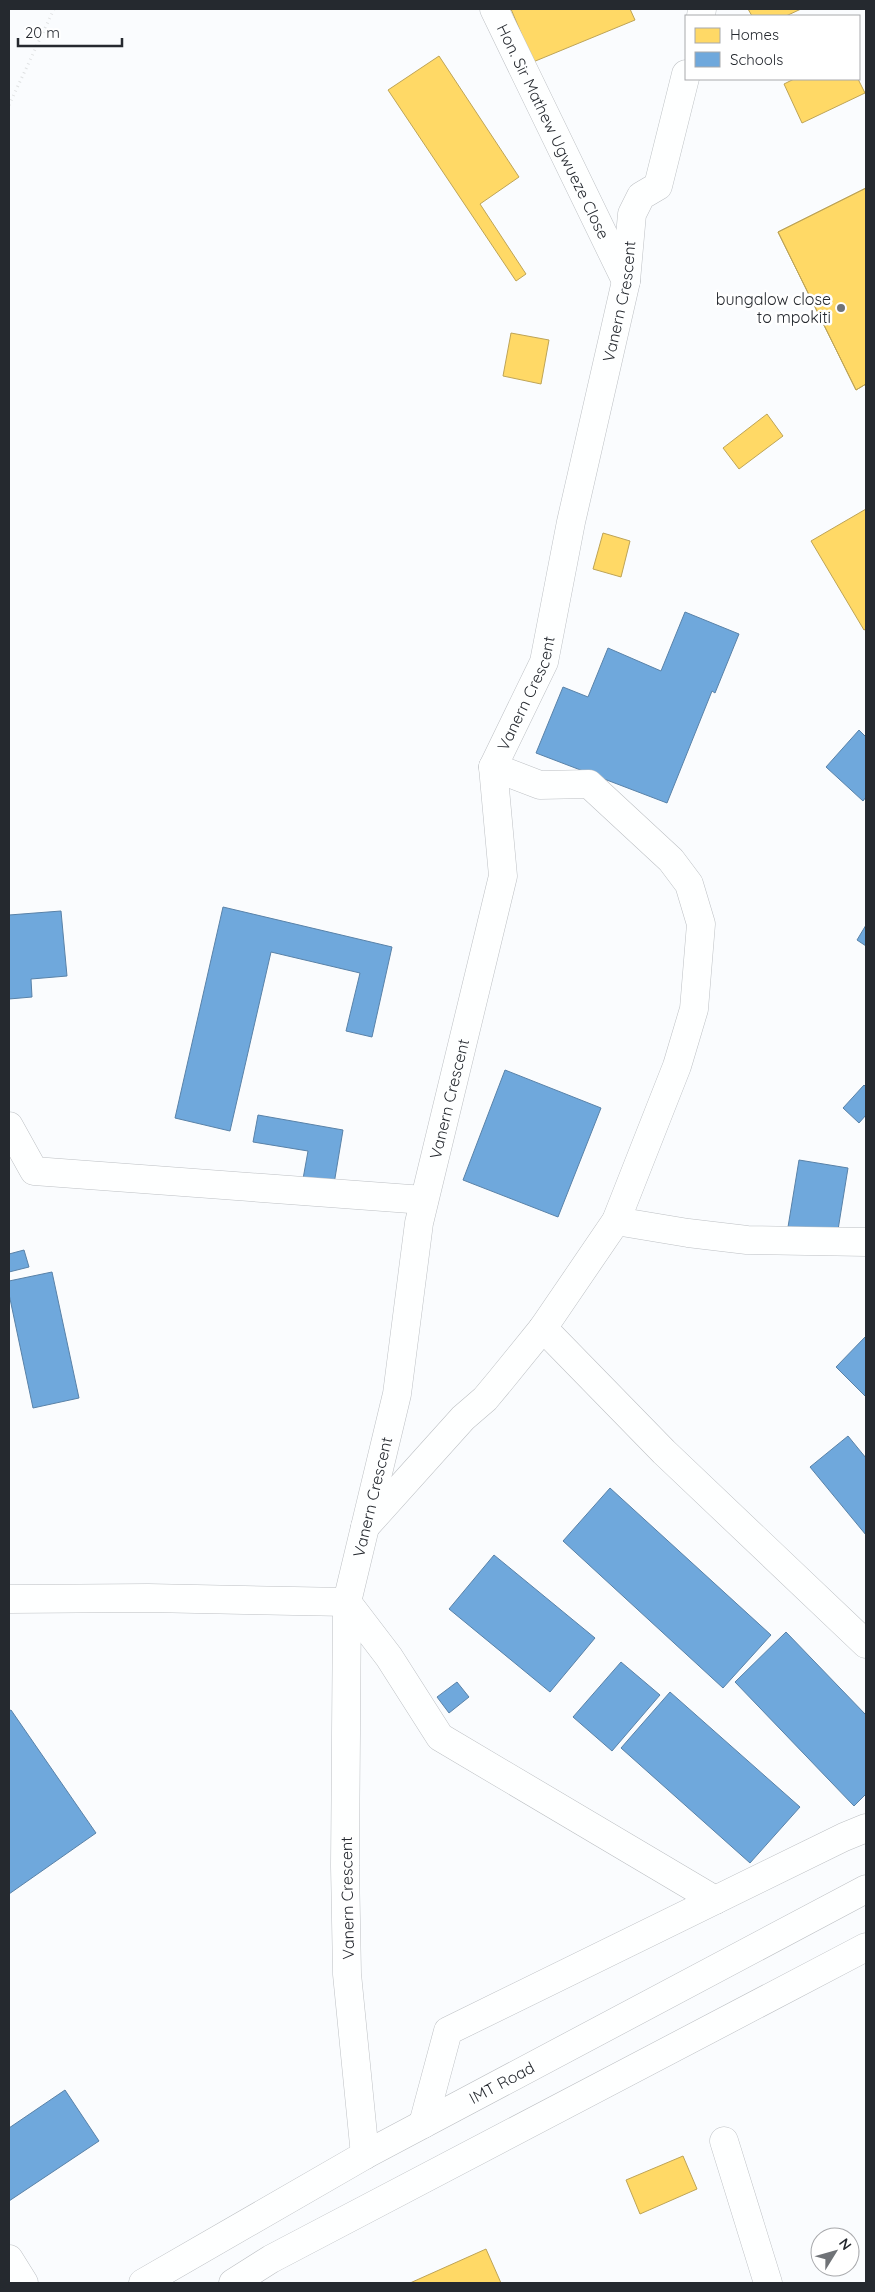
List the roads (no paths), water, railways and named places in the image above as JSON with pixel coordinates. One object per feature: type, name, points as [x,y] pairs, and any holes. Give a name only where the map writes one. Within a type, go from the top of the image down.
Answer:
[{"type":"street","name":"Hon. Sir Mathew Ugwueze Close","points":[[494,9],[626,281]]},
{"type":"street","name":"Vanern Crescent","points":[[365,2155],[347,1974],[345,1866],[347,1602],[397,1394],[419,1223],[503,876],[492,767],[544,662],[571,522],[626,281],[632,214],[641,196],[658,186],[685,78]]},
{"type":"street","points":[[364,1528],[463,1418],[485,1398],[543,1328],[616,1221],[676,1066],[694,1009],[701,924],[688,884],[670,860],[589,784],[540,785],[492,767]]},
{"type":"street","points":[[9,1126],[34,1171],[424,1200]]},
{"type":"street","points":[[616,1221],[688,1233],[747,1240],[866,1242]]},
{"type":"street","points":[[543,1328],[664,1452],[866,1644]]},
{"type":"street","points":[[9,1599],[148,1598],[347,1602],[389,1657],[440,1737],[715,1900]]},
{"type":"street","points":[[423,2124],[448,2031],[866,1828]]},
{"type":"street","name":"IMT Road","points":[[143,2283],[365,2155],[866,1889]]},
{"type":"street","points":[[233,2283],[274,2271],[866,1947]]},
{"type":"street","points":[[724,2141],[768,2283]]},
{"type":"street","points":[[9,2259],[24,2283]]},
{"type":"place","name":"bungalow close to mpokiti","points":[[841,308]]}]
